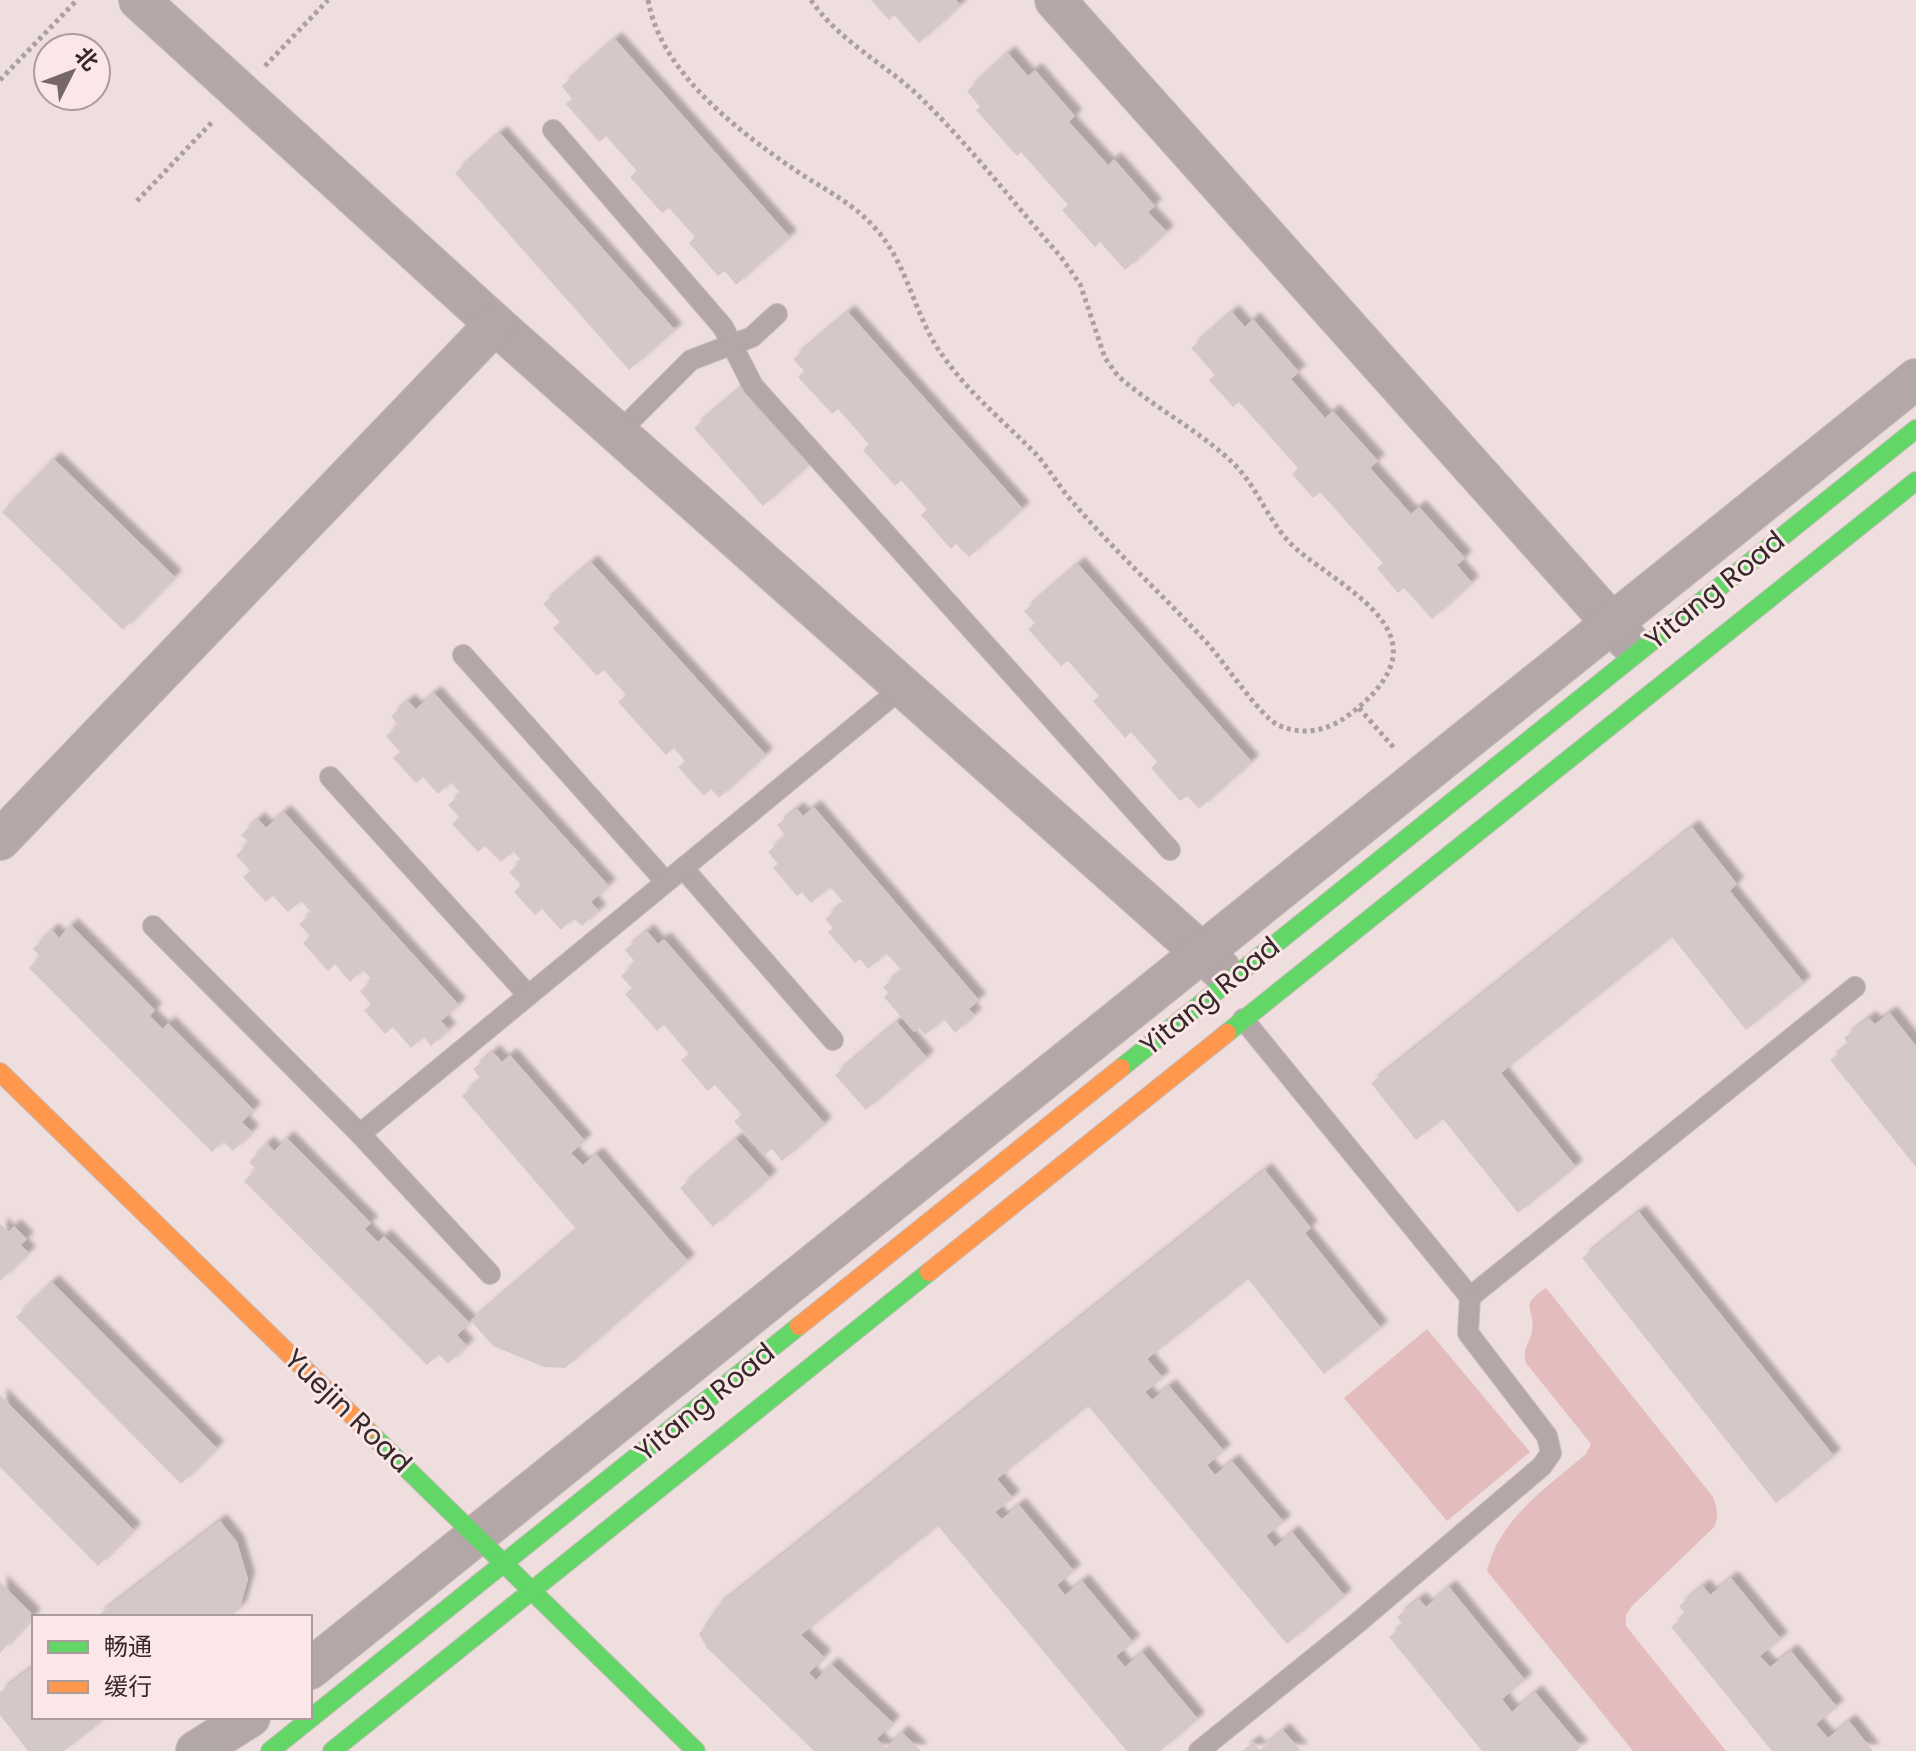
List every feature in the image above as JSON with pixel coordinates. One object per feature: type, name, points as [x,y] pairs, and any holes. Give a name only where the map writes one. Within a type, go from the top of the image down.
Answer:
[{"type":"main road","name":"Yitang Road","points":[[312,1717],[1916,429]]},
{"type":"main road","name":"Yitang Road","points":[[332,1751],[1916,481]]},
{"type":"main road","name":"Yuejin Road","points":[[0,1072],[696,1751]]},
{"type":"main road","name":"Yitang Road","points":[[270,1751],[310,1719]]},
{"type":"street","points":[[139,0],[495,324],[1231,979]]},
{"type":"street","points":[[1055,0],[1637,652]]},
{"type":"street","points":[[0,840],[495,324]]},
{"type":"street","points":[[312,1667],[1916,379]]},
{"type":"street","points":[[196,1751],[247,1719]]},
{"type":"lane","points":[[553,130],[723,327],[753,386],[1170,850]]},
{"type":"lane","points":[[618,433],[691,360],[752,337],[777,314]]},
{"type":"lane","points":[[463,655],[666,882]]},
{"type":"lane","points":[[360,1134],[903,687]]},
{"type":"lane","points":[[330,777],[528,995]]},
{"type":"lane","points":[[683,868],[833,1040]]},
{"type":"lane","points":[[153,926],[360,1134],[490,1274]]},
{"type":"lane","points":[[1470,1297],[1855,987]]},
{"type":"lane","points":[[1199,1751],[1355,1625],[1542,1466],[1551,1453],[1547,1436],[1468,1333],[1470,1297],[1243,1019]]},
{"type":"path","points":[[0,80],[77,0]]},
{"type":"path","points":[[648,0],[656,31],[675,60],[734,126],[854,207],[878,230],[916,296],[926,328],[943,357],[995,416],[1036,453],[1069,499],[1207,643],[1274,724],[1303,733],[1315,731],[1336,724],[1359,708],[1385,677],[1393,656],[1390,634],[1378,616],[1291,544],[1233,463],[1118,376],[1105,358],[1080,284],[1061,257],[925,101],[852,43],[811,0]]},
{"type":"path","points":[[1359,708],[1418,776]]},
{"type":"shaded area","points":[[1546,1288],[1713,1497],[1717,1512],[1714,1527],[1632,1606],[1626,1615],[1626,1626],[1726,1751],[1633,1751],[1487,1571],[1493,1552],[1513,1520],[1526,1505],[1586,1454],[1591,1444],[1526,1363],[1525,1350],[1533,1324],[1530,1304]]},
{"type":"shaded area","points":[[1427,1329],[1530,1452],[1447,1521],[1344,1398]]},
{"type":"building","points":[[871,0],[956,0],[961,5],[919,43],[894,15],[889,20]]},
{"type":"building","points":[[615,39],[790,237],[736,285],[725,271],[718,276],[689,243],[695,237],[669,208],[662,213],[630,177],[637,171],[606,136],[599,142],[566,104],[572,99],[562,86]]},
{"type":"building","points":[[1008,53],[1028,76],[1035,70],[1075,116],[1069,122],[1108,165],[1114,159],[1155,206],[1148,212],[1167,232],[1125,270],[1100,242],[1095,247],[1062,210],[1068,205],[1021,152],[1017,156],[976,110],[980,107],[967,91]]},
{"type":"building","points":[[500,133],[675,330],[629,370],[455,173]]},
{"type":"building","points":[[848,312],[1023,509],[969,557],[956,544],[951,549],[921,515],[927,510],[901,480],[895,486],[863,450],[869,444],[838,409],[832,414],[798,377],[804,371],[793,359]]},
{"type":"building","points":[[1232,312],[1245,327],[1253,319],[1299,372],[1291,379],[1325,418],[1333,411],[1378,461],[1370,468],[1411,514],[1419,507],[1465,558],[1457,565],[1472,583],[1432,619],[1404,588],[1398,593],[1377,568],[1383,563],[1320,492],[1313,498],[1292,474],[1298,468],[1239,402],[1233,407],[1209,380],[1215,375],[1191,348]]},
{"type":"building","points":[[742,387],[810,464],[763,506],[694,428]]},
{"type":"building","points":[[54,459],[175,577],[123,630],[2,512]]},
{"type":"building","points":[[591,562],[766,755],[719,798],[711,789],[704,796],[678,767],[685,761],[674,748],[666,755],[618,702],[626,695],[604,670],[597,676],[553,628],[560,622],[543,604]]},
{"type":"building","points":[[1078,564],[1252,762],[1199,809],[1187,796],[1180,801],[1151,768],[1157,762],[1131,732],[1125,738],[1093,701],[1099,696],[1068,661],[1061,666],[1028,629],[1035,623],[1024,611]]},
{"type":"building","points":[[434,693],[609,886],[591,902],[599,911],[582,926],[573,918],[561,930],[542,909],[535,915],[514,892],[521,885],[509,872],[522,861],[513,851],[501,862],[485,846],[478,852],[452,824],[459,817],[448,805],[461,794],[451,782],[438,794],[423,777],[416,783],[393,758],[400,752],[386,736],[398,725],[391,716],[408,701],[416,709]]},
{"type":"building","points":[[814,807],[979,1000],[969,1009],[975,1015],[955,1033],[944,1019],[925,1035],[919,1028],[914,1032],[884,997],[888,993],[883,987],[902,971],[886,953],[868,969],[860,959],[855,963],[828,932],[833,928],[825,919],[844,903],[830,887],[811,903],[802,892],[797,896],[773,868],[778,864],[768,852],[786,836],[777,825],[797,809],[803,816]]},
{"type":"building","points":[[284,812],[459,1005],[441,1021],[449,1030],[431,1046],[424,1037],[411,1048],[393,1027],[385,1034],[364,1010],[371,1004],[360,991],[372,980],[363,970],[350,982],[335,964],[328,971],[303,943],[310,936],[299,924],[312,913],[301,901],[288,912],[273,896],[266,902],[243,877],[250,871],[236,855],[249,843],[241,835],[258,819],[266,828]]},
{"type":"building","points":[[1692,827],[1737,884],[1730,891],[1804,983],[1746,1030],[1672,937],[1501,1073],[1576,1167],[1518,1213],[1443,1119],[1416,1140],[1371,1083]]},
{"type":"building","points":[[71,925],[155,1010],[150,1016],[163,1029],[168,1023],[254,1110],[242,1122],[252,1132],[233,1151],[223,1141],[212,1152],[29,968],[40,956],[33,949],[52,930],[59,938]]},
{"type":"building","points":[[647,931],[658,944],[664,939],[825,1124],[782,1161],[772,1149],[764,1155],[734,1121],[742,1115],[715,1085],[708,1091],[681,1060],[689,1054],[664,1025],[657,1031],[625,994],[632,988],[621,976],[636,963],[625,950]]},
{"type":"building","points":[[1890,1013],[1916,1046],[1916,1167],[1830,1060],[1849,1045],[1844,1038],[1869,1018],[1875,1024]]},
{"type":"building","points":[[897,1022],[927,1058],[866,1110],[835,1075]]},
{"type":"building","points":[[493,1052],[502,1062],[510,1055],[585,1141],[571,1153],[583,1165],[596,1154],[688,1261],[565,1368],[544,1367],[493,1346],[471,1321],[577,1230],[462,1096],[481,1079],[473,1069]]},
{"type":"building","points":[[287,1138],[371,1223],[365,1229],[378,1242],[384,1236],[470,1323],[457,1335],[467,1346],[448,1364],[439,1354],[427,1365],[244,1181],[256,1169],[249,1162],[267,1143],[274,1151]]},
{"type":"building","points":[[736,1139],[770,1178],[713,1227],[680,1188]]},
{"type":"building","points":[[1265,1170],[1311,1228],[1305,1233],[1381,1328],[1324,1374],[1248,1279],[1147,1359],[1163,1378],[1145,1392],[1152,1400],[1169,1386],[1224,1451],[1207,1465],[1215,1475],[1232,1461],[1284,1522],[1266,1536],[1275,1547],[1292,1532],[1345,1596],[1287,1644],[1088,1406],[997,1479],[1013,1498],[995,1512],[1002,1519],[1019,1505],[1074,1571],[1057,1585],[1065,1595],[1082,1581],[1133,1642],[1116,1656],[1125,1667],[1142,1652],[1198,1719],[1160,1751],[1127,1751],[938,1526],[801,1635],[824,1657],[809,1673],[816,1680],[831,1664],[893,1723],[877,1739],[886,1748],[902,1732],[921,1751],[814,1751],[707,1648],[699,1634],[717,1607]]},
{"type":"building","points":[[1639,1212],[1834,1456],[1776,1503],[1582,1258]]},
{"type":"building","points":[[0,1224],[8,1232],[14,1226],[27,1239],[21,1245],[29,1253],[0,1281]]},
{"type":"building","points":[[52,1282],[217,1448],[181,1484],[16,1317]]},
{"type":"building","points":[[0,1395],[134,1530],[98,1566],[0,1467]]},
{"type":"building","points":[[220,1521],[237,1542],[248,1579],[240,1607],[232,1615],[99,1615]]},
{"type":"building","points":[[1731,1578],[1781,1639],[1760,1656],[1770,1667],[1791,1651],[1837,1707],[1816,1724],[1828,1738],[1849,1721],[1873,1751],[1772,1751],[1671,1627],[1686,1615],[1679,1606],[1703,1586],[1710,1595]]},
{"type":"building","points":[[0,1582],[33,1615],[0,1653]]},
{"type":"building","points":[[1449,1587],[1525,1680],[1502,1699],[1512,1712],[1535,1692],[1581,1747],[1576,1751],[1482,1751],[1389,1637],[1403,1625],[1397,1617],[1419,1599],[1426,1607]]},
{"type":"building","points":[[32,1668],[32,1719],[104,1719],[64,1751],[28,1751],[0,1715],[0,1692]]},
{"type":"building","points":[[1283,1730],[1301,1751],[1242,1751],[1253,1742],[1260,1750]]},
{"type":"traffic: fast","points":[[1121,1068],[1916,429]]},
{"type":"traffic: fast","points":[[1227,1033],[1916,481]]},
{"type":"traffic: fast","points":[[332,1751],[929,1272]]},
{"type":"traffic: fast","points":[[312,1717],[799,1326]]},
{"type":"traffic: fast","points":[[367,1430],[696,1751]]},
{"type":"traffic: fast","points":[[270,1751],[310,1719]]},
{"type":"traffic: slow","points":[[929,1272],[1227,1033]]},
{"type":"traffic: slow","points":[[799,1326],[1121,1068]]},
{"type":"traffic: slow","points":[[0,1072],[367,1430]]}]
